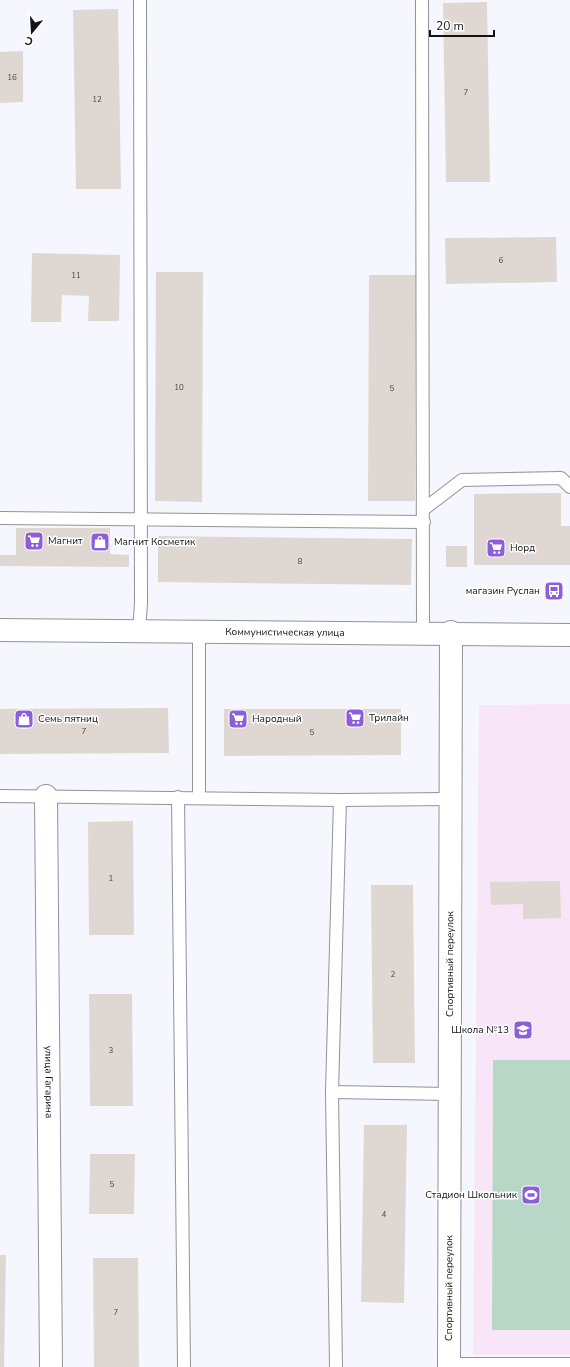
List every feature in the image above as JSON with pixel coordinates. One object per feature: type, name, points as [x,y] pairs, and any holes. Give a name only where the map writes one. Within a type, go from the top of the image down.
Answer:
[{"type":"street","name":"Коммунистическая улица","points":[[0,630],[451,632],[570,635]]},
{"type":"street","name":"Спортивный переулок","points":[[449,1365],[451,632]]},
{"type":"street","name":"улица Гагарина","points":[[46,796],[51,1367]]},
{"type":"lane","points":[[139,631],[140,0]]},
{"type":"lane","points":[[422,0],[423,633]]},
{"type":"lane","points":[[424,509],[462,480],[561,478],[570,487]]},
{"type":"lane","points":[[0,518],[424,522]]},
{"type":"lane","points":[[199,798],[200,632]]},
{"type":"lane","points":[[0,796],[340,800],[451,799]]},
{"type":"lane","points":[[178,797],[184,1367]]},
{"type":"lane","points":[[336,1367],[332,1092],[340,800]]},
{"type":"lane","points":[[332,1092],[450,1094]]},
{"type":"lane","points":[[449,1365],[570,1364]]},
{"type":"shaded area","name":"Школа №13","points":[[570,704],[570,1355],[473,1355],[479,705]]},
{"type":"green space","name":"Стадион Школьник","points":[[493,1060],[570,1060],[570,1330],[492,1330]]},
{"type":"building","points":[[487,2],[490,182],[446,182],[443,3]]},
{"type":"building","points":[[118,9],[121,189],[76,189],[73,10]]},
{"type":"building","points":[[23,51],[23,102],[0,103],[0,52]]},
{"type":"building","points":[[556,237],[557,282],[446,284],[445,238]]},
{"type":"building","points":[[32,253],[120,255],[119,321],[88,321],[89,296],[62,295],[61,322],[31,322]]},
{"type":"building","points":[[156,272],[203,272],[202,502],[155,501]]},
{"type":"building","points":[[369,275],[416,275],[415,501],[368,501]]},
{"type":"building","points":[[561,493],[561,526],[570,526],[570,565],[474,565],[474,494]]},
{"type":"building","points":[[16,528],[110,528],[110,554],[129,555],[129,567],[0,566],[0,555],[16,555]]},
{"type":"building","points":[[158,536],[412,539],[411,585],[158,582]]},
{"type":"building","points":[[446,546],[467,546],[467,567],[446,567]]},
{"type":"building","points":[[168,708],[169,753],[0,754],[0,709]]},
{"type":"building","points":[[224,709],[401,709],[401,755],[224,756]]},
{"type":"building","points":[[133,821],[134,935],[89,935],[88,822]]},
{"type":"building","points":[[560,881],[561,918],[523,919],[523,904],[491,905],[490,882]]},
{"type":"building","points":[[371,885],[413,885],[415,1063],[373,1063]]},
{"type":"building","points":[[89,994],[132,994],[133,1106],[90,1106]]},
{"type":"building","points":[[364,1125],[407,1125],[404,1303],[361,1302]]},
{"type":"building","points":[[90,1154],[135,1154],[134,1214],[89,1214]]},
{"type":"building","points":[[0,1255],[6,1255],[4,1367],[0,1367]]},
{"type":"building","points":[[93,1258],[138,1258],[139,1367],[94,1367]]},
{"type":"place","name":"Магнит","points":[[34,541]]},
{"type":"place","name":"Магнит Косметик","points":[[100,542]]},
{"type":"place","name":"Норд","points":[[496,548]]},
{"type":"place","name":"магазин Руслан","points":[[554,591]]},
{"type":"place","name":"Трилайн","points":[[355,718]]},
{"type":"place","name":"Семь пятниц","points":[[24,719]]},
{"type":"place","name":"Народный","points":[[238,719]]},
{"type":"place","name":"Школа №13","points":[[523,1030]]},
{"type":"place","name":"Стадион Школьник","points":[[531,1195]]}]
